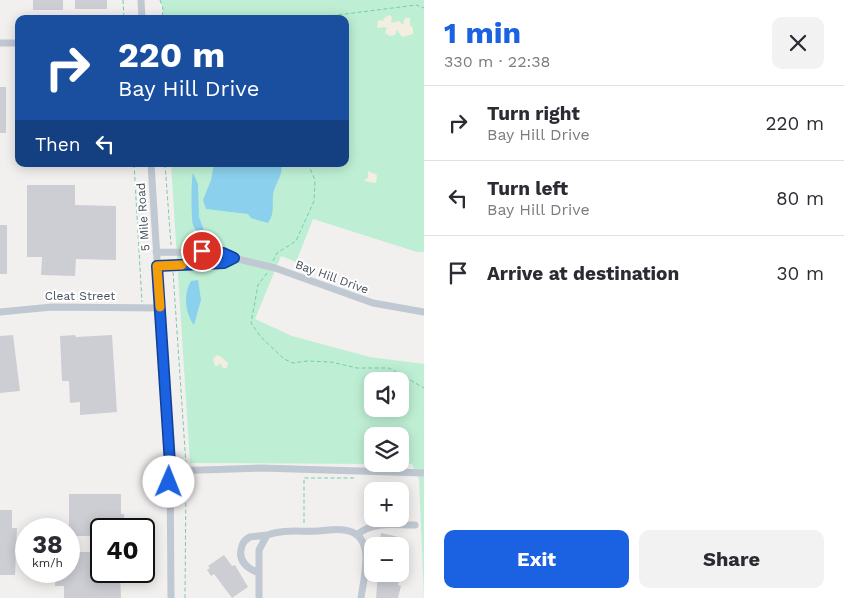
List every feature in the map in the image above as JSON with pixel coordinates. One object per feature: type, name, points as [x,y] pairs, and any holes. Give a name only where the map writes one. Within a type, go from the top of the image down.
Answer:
[{"type":"street","points":[[141,0],[142,15]]},
{"type":"street","points":[[0,43],[15,43]]},
{"type":"street","name":"5 Mile Road","points":[[151,167],[170,471],[171,598]]},
{"type":"street","name":"Bay Hill Drive","points":[[156,252],[223,253],[234,258],[270,267],[372,303],[424,312]]},
{"type":"street","name":"Bay Hill Drive","points":[[157,266],[224,263],[234,258]]},
{"type":"street","name":"Cleat Street","points":[[0,312],[52,307],[160,308]]},
{"type":"street","points":[[170,471],[261,468],[424,473]]},
{"type":"street","points":[[358,534],[367,526],[415,525]]},
{"type":"street","points":[[259,573],[250,570],[240,559],[240,550],[244,541],[250,537],[282,531],[342,529],[358,534],[363,541],[366,553],[361,598]]},
{"type":"street","points":[[259,598],[259,550],[267,535]]},
{"type":"path","points":[[123,0],[124,15]]},
{"type":"path","points":[[160,0],[163,8],[162,15]]},
{"type":"path","points":[[337,15],[416,5],[424,8]]},
{"type":"path","points":[[134,167],[142,308]]},
{"type":"path","points":[[165,167],[171,252]]},
{"type":"path","points":[[310,167],[316,180],[314,201],[296,241],[276,252],[270,267],[258,285],[251,323],[261,337],[284,359],[293,363],[331,362],[357,368],[389,368],[424,388]]},
{"type":"path","points":[[172,265],[186,471],[185,598]]},
{"type":"path","points":[[305,531],[304,478],[360,478]]},
{"type":"green space","points":[[160,0],[424,0],[424,252],[417,252],[313,219],[296,262],[281,256],[255,319],[292,336],[370,357],[424,364],[424,598],[419,479],[412,464],[409,464],[409,427],[364,427],[364,464],[190,463],[171,167],[349,167],[349,15],[162,15],[163,8]]},
{"type":"sand","points":[[389,15],[392,17],[391,23],[399,21],[403,25],[405,18],[410,18],[413,34],[402,37],[397,30],[395,35],[390,36],[385,33],[387,27],[377,28],[378,21],[382,20],[383,22],[384,18]]},
{"type":"sand","points":[[368,171],[377,175],[376,183],[364,181],[368,177]]},
{"type":"sand","points":[[217,355],[228,363],[227,368],[223,368],[220,363],[218,366],[215,366],[213,359]]},
{"type":"water","points":[[213,167],[282,168],[275,187],[272,213],[268,223],[251,218],[248,214],[206,209],[203,200],[211,180]]},
{"type":"water","points":[[193,173],[198,184],[199,217],[205,233],[197,231],[193,225]]},
{"type":"water","points":[[198,280],[201,300],[194,325],[187,309],[186,297],[191,281]]},
{"type":"building","points":[[33,0],[63,0],[63,10],[33,10]]},
{"type":"building","points":[[75,0],[107,0],[107,9],[75,9]]},
{"type":"building","points":[[0,87],[6,87],[6,133],[0,133]]},
{"type":"building","points":[[27,185],[75,185],[75,205],[116,206],[116,260],[76,259],[75,276],[41,275],[42,257],[27,257]]},
{"type":"building","points":[[0,225],[7,225],[7,274],[0,274]]},
{"type":"building","points":[[13,335],[20,391],[0,393],[0,336]]},
{"type":"building","points":[[75,335],[76,337],[112,335],[117,412],[80,415],[80,402],[70,403],[69,381],[62,381],[60,336]]},
{"type":"building","points":[[69,494],[121,494],[121,514],[124,514],[124,518],[90,518],[90,536],[80,536],[80,518],[69,518]]},
{"type":"building","points":[[0,510],[12,510],[12,528],[15,528],[15,575],[0,575]]},
{"type":"building","points":[[381,533],[399,537],[380,537]]},
{"type":"building","points":[[80,552],[90,552],[90,583],[120,583],[121,598],[64,598],[64,586],[55,586],[55,583],[80,583]]},
{"type":"building","points":[[224,555],[232,566],[235,565],[248,587],[232,598],[214,574],[211,576],[207,570],[210,568],[208,566]]},
{"type":"building","points":[[377,582],[399,582],[398,585],[401,586],[398,598],[376,598]]},
{"type":"slow traffic","points":[[160,307],[157,266],[182,265]]},
{"type":"route","points":[[169,482],[170,464],[157,266],[224,263],[234,258],[223,253],[202,251]]}]
